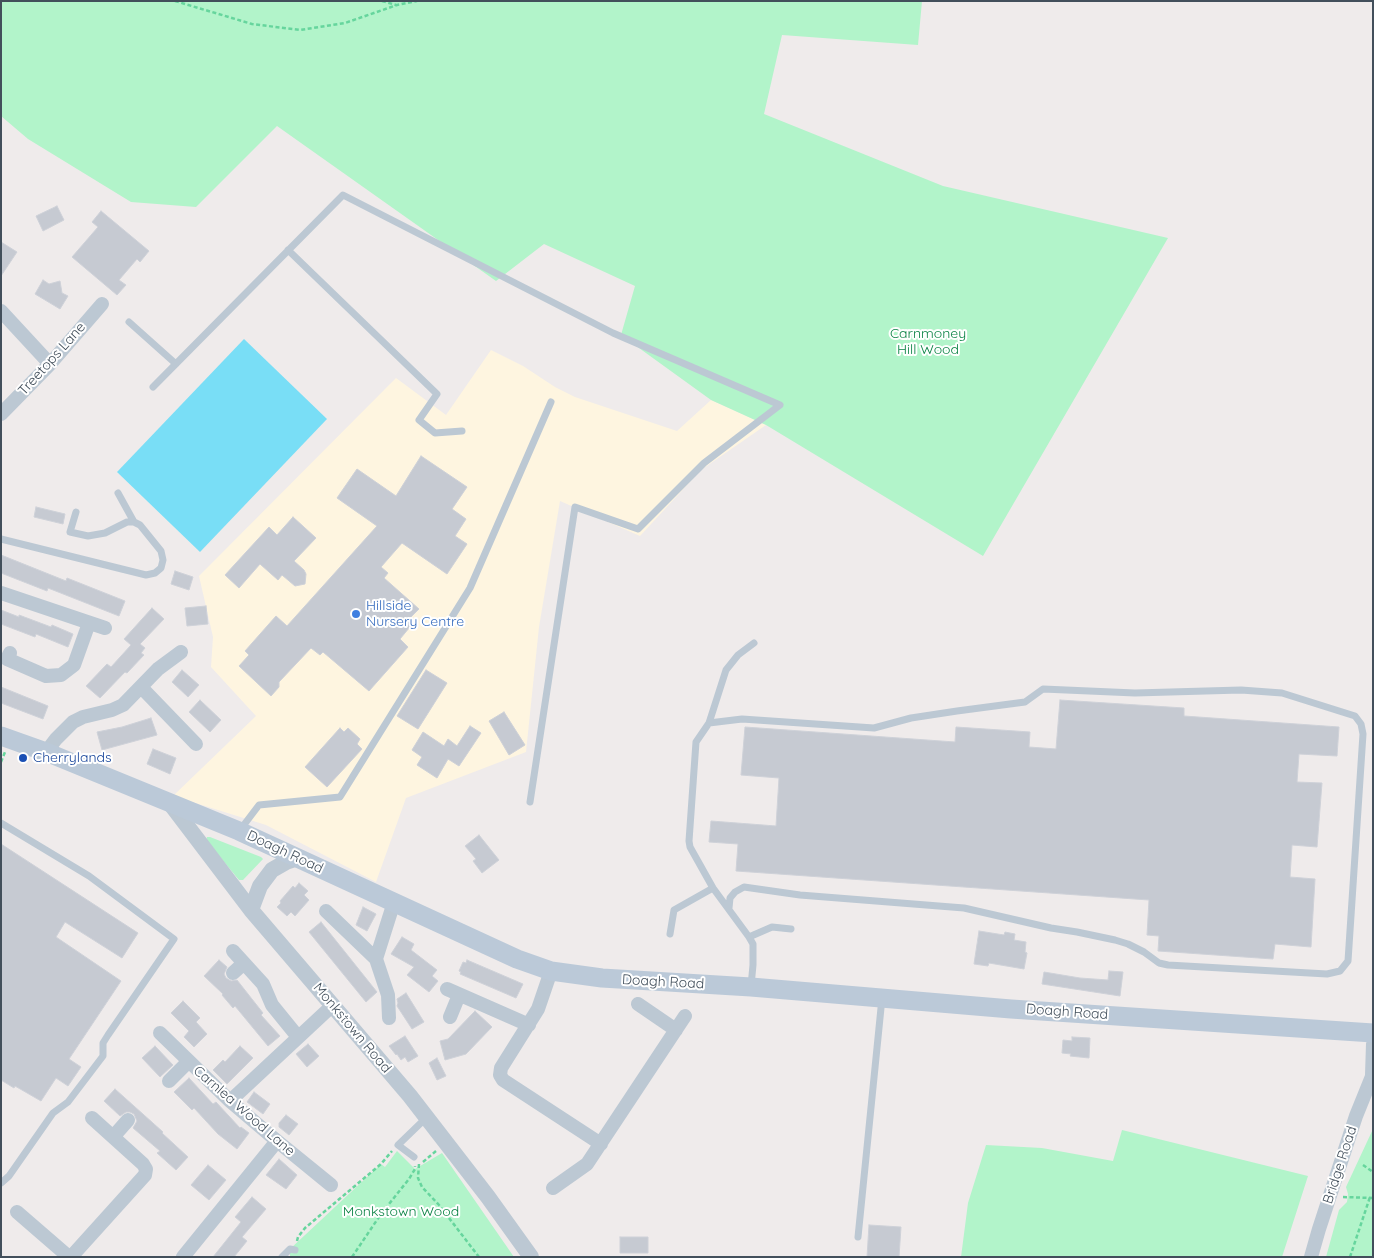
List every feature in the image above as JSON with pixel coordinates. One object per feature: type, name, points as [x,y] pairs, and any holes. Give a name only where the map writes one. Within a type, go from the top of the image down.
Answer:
[{"type":"main road","name":"Doagh Road","points":[[1,736],[46,752],[239,831],[517,959],[551,972],[602,978],[751,987],[1021,1009],[1373,1033]]},
{"type":"street","name":"Treetops Lane","points":[[1,414],[50,364],[102,304]]},
{"type":"street","points":[[1,311],[50,364]]},
{"type":"street","points":[[1,593],[105,628]]},
{"type":"street","points":[[10,652],[8,659],[46,676],[61,675],[74,665],[89,623]]},
{"type":"street","points":[[46,752],[73,722],[83,717],[112,710],[123,705],[158,669],[181,652]]},
{"type":"street","points":[[141,687],[196,744]]},
{"type":"street","name":"Monkstown Road","points":[[169,802],[251,910],[427,1117],[505,1219],[530,1257]]},
{"type":"street","points":[[251,910],[260,886],[272,870],[298,858]]},
{"type":"street","points":[[376,959],[394,902]]},
{"type":"street","points":[[326,911],[376,959],[388,995],[389,1018]]},
{"type":"street","points":[[233,951],[263,984],[272,1005],[298,1037]]},
{"type":"street","points":[[233,973],[244,962]]},
{"type":"street","points":[[551,972],[538,1009],[501,1068],[500,1074],[503,1080],[601,1144]]},
{"type":"street","points":[[450,1017],[453,992],[529,1025]]},
{"type":"street","points":[[638,1004],[676,1030]]},
{"type":"street","points":[[230,1100],[333,1005]]},
{"type":"street","points":[[553,1188],[587,1164],[685,1016]]},
{"type":"street","name":"Carnlea Wood Lane","points":[[160,1033],[188,1062],[230,1100],[331,1185]]},
{"type":"street","name":"Bridge Road","points":[[1311,1257],[1356,1116],[1372,1074],[1373,1044]]},
{"type":"street","points":[[169,1081],[188,1062]]},
{"type":"street","points":[[17,1212],[70,1257],[145,1175],[146,1169],[143,1164],[92,1118]]},
{"type":"street","points":[[113,1137],[128,1120]]},
{"type":"street","points":[[183,1257],[277,1141]]},
{"type":"lane","points":[[153,387],[343,195],[613,333],[780,405],[704,463],[638,529],[575,507],[530,802]]},
{"type":"lane","points":[[288,250],[437,394],[418,420],[435,433],[462,431]]},
{"type":"lane","points":[[129,322],[176,364]]},
{"type":"lane","points":[[239,831],[259,805],[340,797],[470,588],[551,402]]},
{"type":"lane","points":[[118,493],[134,522]]},
{"type":"lane","points":[[1,539],[146,575],[155,573],[161,568],[163,560],[161,551],[140,525],[134,522],[127,522],[105,533],[88,536],[70,532],[76,512]]},
{"type":"lane","points":[[751,987],[753,944],[750,937],[713,888],[690,847],[689,841],[696,742],[709,723],[726,670],[738,654],[754,643]]},
{"type":"lane","points":[[709,723],[742,719],[874,728],[911,718],[1025,702],[1042,689],[1135,694],[1240,690],[1282,693],[1355,716],[1362,724],[1363,734],[1348,961],[1340,971],[1327,974],[1168,965],[1159,963],[1144,952],[1115,940],[1051,928],[964,908],[800,895],[744,887],[735,892],[730,898],[729,908]]},
{"type":"lane","points":[[1,823],[89,876],[174,939],[103,1043],[103,1056],[68,1102],[53,1113],[9,1176],[1,1183]]},
{"type":"lane","points":[[670,934],[674,910],[713,888]]},
{"type":"lane","points":[[750,937],[772,927],[791,929]]},
{"type":"lane","points":[[858,1237],[882,998]]},
{"type":"lane","points":[[414,1157],[398,1145],[427,1117]]},
{"type":"lane","points":[[282,1257],[290,1249],[295,1250]]},
{"type":"path","points":[[175,1],[252,24],[300,30],[345,22],[397,5],[417,1]]},
{"type":"path","points":[[382,1],[397,5]]},
{"type":"path","points":[[446,1143],[420,1165],[418,1178],[422,1186],[479,1257]]},
{"type":"path","points":[[295,1250],[298,1237],[305,1228],[381,1164],[398,1145]]},
{"type":"path","points":[[414,1157],[420,1165]]},
{"type":"path","points":[[352,1257],[376,1221],[409,1179],[415,1169],[414,1157]]},
{"type":"path","points":[[1363,1165],[1373,1172]]},
{"type":"path","points":[[1339,1197],[1372,1198],[1350,1257]]},
{"type":"shaded area","points":[[491,350],[523,366],[555,387],[575,397],[677,431],[711,400],[766,425],[701,470],[640,536],[560,501],[539,627],[526,752],[406,798],[376,882],[266,825],[173,796],[256,716],[211,667],[213,637],[199,576],[396,378],[446,415]]},
{"type":"green space","name":"Carnmoney Hill Wood","points":[[1,1],[922,1],[918,45],[782,35],[764,114],[943,186],[1168,238],[983,556],[766,425],[711,400],[621,335],[635,286],[544,244],[496,281],[277,126],[196,207],[131,202],[28,139],[1,116]]},
{"type":"green space","points":[[207,837],[263,859],[243,880],[239,880],[206,840]]},
{"type":"green space","points":[[1373,1129],[1373,1257],[1326,1257],[1339,1210],[1347,1202],[1348,1194],[1346,1187]]},
{"type":"green space","points":[[1122,1130],[1308,1176],[1282,1257],[961,1257],[968,1203],[986,1145],[1042,1148],[1113,1161]]},
{"type":"green space","name":"Monkstown Wood","points":[[397,1151],[415,1169],[442,1153],[514,1257],[290,1257],[290,1249],[381,1164],[385,1167]]},
{"type":"water","points":[[244,339],[327,419],[200,552],[117,472]]},
{"type":"building","points":[[57,206],[64,220],[43,231],[36,216]]},
{"type":"building","points":[[101,211],[149,251],[140,262],[137,259],[119,280],[126,285],[117,295],[72,257],[98,227],[92,222]]},
{"type":"building","points":[[1,242],[17,252],[1,276]]},
{"type":"building","points":[[43,280],[49,284],[60,281],[62,293],[68,296],[60,309],[35,294]]},
{"type":"building","points":[[421,456],[467,487],[452,509],[466,519],[455,536],[467,544],[447,574],[402,543],[381,567],[388,573],[384,578],[419,609],[410,618],[414,622],[400,639],[408,647],[369,691],[323,652],[320,655],[311,648],[279,682],[279,687],[271,696],[239,666],[249,655],[245,651],[276,616],[287,626],[377,526],[337,498],[357,469],[396,496]]},
{"type":"building","points":[[36,507],[65,514],[63,524],[34,517]]},
{"type":"building","points":[[293,517],[316,538],[294,561],[306,574],[305,584],[295,586],[282,575],[278,580],[260,564],[239,588],[225,575],[269,527],[277,535]]},
{"type":"building","points":[[1,555],[66,581],[67,578],[125,601],[119,616],[48,588],[47,591],[1,573]]},
{"type":"building","points":[[175,571],[193,577],[189,590],[171,584]]},
{"type":"building","points":[[206,606],[208,624],[187,626],[185,608]]},
{"type":"building","points":[[152,608],[164,619],[140,644],[145,648],[141,653],[144,655],[100,698],[86,686],[107,664],[111,667],[131,645],[124,639]]},
{"type":"building","points":[[1,610],[51,627],[52,625],[73,634],[68,647],[36,634],[35,637],[1,624]]},
{"type":"building","points":[[182,670],[199,685],[188,697],[172,682]]},
{"type":"building","points":[[426,670],[447,683],[418,729],[397,716]]},
{"type":"building","points":[[1,687],[48,706],[43,719],[1,703]]},
{"type":"building","points":[[200,700],[221,720],[210,732],[189,712]]},
{"type":"building","points":[[1060,700],[1184,708],[1184,716],[1339,727],[1337,756],[1299,754],[1297,782],[1322,783],[1317,847],[1292,845],[1290,877],[1315,879],[1311,947],[1275,944],[1273,959],[1158,951],[1159,936],[1147,935],[1149,900],[736,871],[738,844],[709,842],[711,821],[776,826],[779,778],[741,775],[745,727],[955,742],[956,727],[1030,732],[1029,747],[1056,749]]},
{"type":"building","points":[[504,712],[525,745],[509,755],[489,721]]},
{"type":"building","points":[[151,718],[157,735],[102,750],[97,732]]},
{"type":"building","points":[[470,726],[481,733],[459,766],[448,759],[437,778],[417,765],[422,757],[412,750],[423,732],[444,746],[448,739],[457,746]]},
{"type":"building","points":[[340,728],[344,732],[348,728],[360,739],[357,744],[362,749],[327,787],[305,767]]},
{"type":"building","points":[[153,749],[176,758],[170,774],[147,764]]},
{"type":"building","points":[[479,835],[499,860],[482,873],[473,861],[476,859],[465,846]]},
{"type":"building","points":[[1,844],[138,933],[122,958],[65,922],[56,937],[121,981],[69,1059],[81,1067],[68,1086],[56,1078],[41,1101],[1,1080]]},
{"type":"building","points":[[299,883],[308,891],[304,895],[309,900],[295,916],[291,912],[287,916],[277,907],[293,886],[295,888]]},
{"type":"building","points":[[363,907],[376,914],[367,931],[356,925]]},
{"type":"building","points":[[321,922],[377,992],[366,1002],[309,932]]},
{"type":"building","points":[[979,931],[1004,935],[1005,932],[1015,934],[1014,940],[1026,942],[1025,952],[1027,953],[1024,969],[989,963],[988,966],[974,964]]},
{"type":"building","points":[[402,937],[414,944],[411,950],[437,970],[432,976],[438,981],[429,992],[407,975],[414,967],[391,954]]},
{"type":"building","points":[[219,960],[227,967],[224,974],[226,978],[231,981],[237,980],[263,1013],[261,1015],[280,1036],[268,1046],[235,1006],[233,1008],[223,994],[204,976]]},
{"type":"building","points":[[467,960],[523,984],[516,998],[460,974],[461,972],[459,971],[463,962],[466,963]]},
{"type":"building","points":[[1109,971],[1123,972],[1120,996],[1042,984],[1044,972],[1108,980]]},
{"type":"building","points":[[406,993],[424,1022],[412,1029],[397,1006],[397,999]]},
{"type":"building","points":[[183,1001],[200,1018],[196,1022],[207,1034],[194,1047],[184,1037],[189,1031],[171,1013]]},
{"type":"building","points":[[475,1011],[492,1027],[466,1054],[445,1060],[440,1041],[448,1039]]},
{"type":"building","points":[[405,1036],[418,1056],[408,1062],[405,1057],[401,1060],[389,1046]]},
{"type":"building","points":[[1072,1037],[1090,1038],[1089,1058],[1062,1053],[1063,1040],[1072,1041]]},
{"type":"building","points":[[308,1044],[319,1056],[307,1067],[296,1054]]},
{"type":"building","points":[[155,1046],[173,1065],[160,1077],[142,1058]]},
{"type":"building","points":[[240,1046],[253,1058],[227,1084],[213,1070],[223,1060],[225,1062]]},
{"type":"building","points":[[437,1058],[446,1076],[437,1080],[429,1063]]},
{"type":"building","points":[[189,1078],[213,1104],[216,1102],[240,1128],[249,1133],[237,1149],[218,1134],[194,1108],[192,1110],[174,1092]]},
{"type":"building","points":[[115,1089],[188,1157],[176,1170],[157,1153],[160,1151],[133,1128],[137,1121],[134,1114],[126,1112],[120,1116],[104,1101]]},
{"type":"building","points":[[254,1092],[270,1104],[263,1114],[247,1102]]},
{"type":"building","points":[[286,1115],[298,1124],[289,1135],[279,1127],[279,1123]]},
{"type":"building","points":[[279,1159],[297,1175],[286,1189],[266,1175]]},
{"type":"building","points":[[208,1165],[226,1180],[209,1200],[191,1185]]},
{"type":"building","points":[[252,1197],[266,1209],[242,1237],[247,1241],[234,1257],[213,1257],[241,1222],[235,1217]]},
{"type":"building","points":[[869,1225],[901,1227],[899,1257],[867,1257]]},
{"type":"building","points":[[620,1237],[648,1237],[648,1253],[620,1253]]},
{"type":"place","name":"Hillside Nursery Centre","points":[[356,614]]},
{"type":"place","name":"Cherrylands","points":[[23,758]]}]
